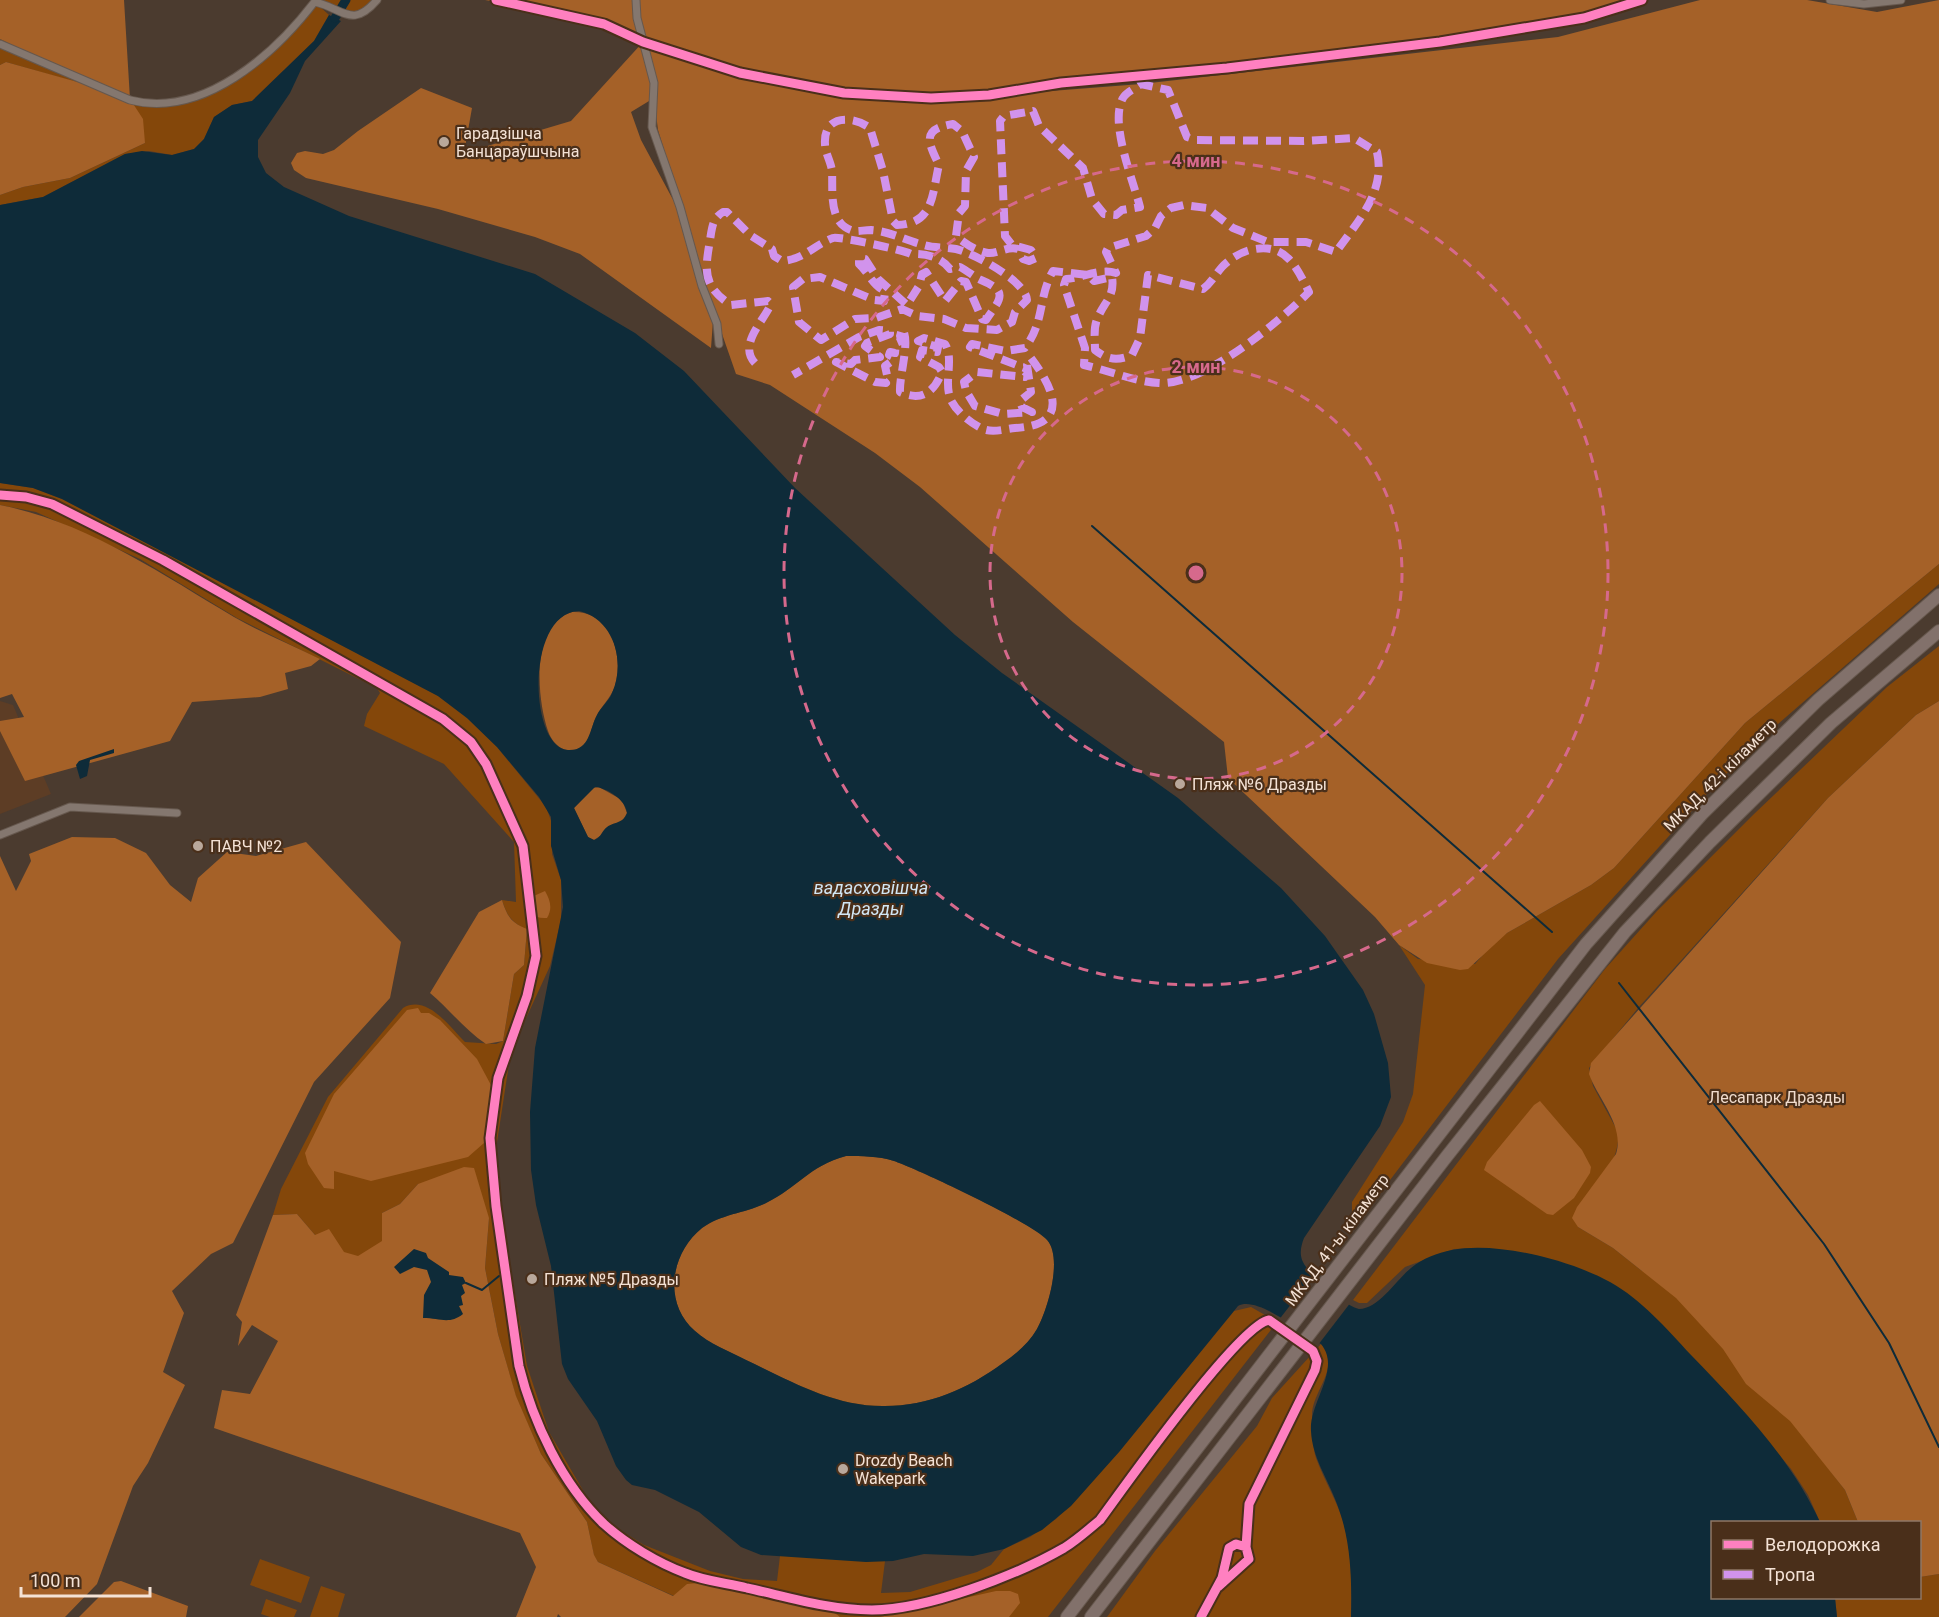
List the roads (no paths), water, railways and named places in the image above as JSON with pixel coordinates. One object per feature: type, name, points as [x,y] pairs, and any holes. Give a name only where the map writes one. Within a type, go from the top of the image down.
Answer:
[{"type":"highway","name":"МКАД, 42-і кіламетр","points":[[1544,996],[1586,944],[1702,814],[1818,700],[1939,595]]},
{"type":"highway","points":[[1091,1617],[1624,932],[1710,842],[1831,723],[1939,632]]},
{"type":"highway","name":"МКАД, 41-ы кіламетр","points":[[1067,1617],[1347,1256],[1544,996]]},
{"type":"street","points":[[0,44],[130,100],[149,105],[165,104],[202,94],[244,70],[289,34],[318,2],[350,16],[365,13],[377,0]]},
{"type":"street","points":[[496,0],[604,24],[643,42],[740,73],[844,93],[930,98],[989,95],[1061,83],[1227,68],[1440,42],[1584,18],[1641,0]]},
{"type":"street","points":[[636,0],[643,42],[654,84],[652,127],[680,207],[702,286],[717,324],[720,344]]},
{"type":"street","points":[[1830,0],[1864,4],[1901,0]]},
{"type":"street","points":[[0,835],[70,807],[177,813]]},
{"type":"water","name":"вадасховішча Дразды","points":[[329,15],[341,21],[305,61],[290,93],[258,140],[258,157],[266,173],[284,187],[349,216],[535,274],[635,333],[684,371],[795,488],[955,635],[1002,673],[1178,798],[1281,888],[1325,936],[1363,990],[1374,1014],[1388,1063],[1391,1097],[1380,1126],[1304,1238],[1301,1256],[1307,1268],[1337,1296],[1359,1309],[1366,1308],[1380,1299],[1411,1268],[1425,1259],[1452,1250],[1470,1248],[1511,1250],[1533,1254],[1575,1266],[1622,1289],[1663,1325],[1763,1433],[1794,1476],[1820,1521],[1711,1521],[1711,1599],[1835,1599],[1837,1617],[1351,1617],[1351,1574],[1342,1518],[1317,1459],[1311,1431],[1315,1409],[1327,1375],[1327,1354],[1321,1344],[1268,1310],[1246,1304],[1238,1306],[1119,1452],[1071,1506],[1042,1530],[1004,1549],[973,1556],[924,1554],[893,1561],[866,1562],[761,1555],[741,1547],[699,1512],[655,1490],[632,1485],[626,1480],[616,1466],[597,1421],[568,1379],[562,1364],[551,1266],[536,1205],[531,1170],[530,1112],[535,1048],[563,907],[561,880],[551,846],[551,817],[539,797],[497,747],[467,718],[438,696],[62,499],[33,488],[0,483],[0,205],[43,197],[125,154],[142,151],[172,155],[194,149],[204,139],[214,117],[232,105],[252,101],[314,41]],"holes":[[[579,611],[591,616],[609,632],[614,643],[618,668],[616,681],[585,743],[581,747],[568,750],[555,744],[546,728],[540,706],[539,680],[542,655],[549,633],[561,617]],[[595,787],[615,795],[626,808],[627,813],[623,819],[607,827],[594,840],[588,837],[574,808]],[[846,1156],[876,1157],[907,1166],[999,1210],[1038,1232],[1047,1240],[1052,1248],[1054,1259],[1049,1297],[1034,1334],[1013,1356],[976,1381],[947,1394],[917,1403],[866,1405],[831,1397],[779,1376],[706,1340],[685,1320],[678,1307],[674,1279],[677,1265],[691,1239],[709,1223],[777,1197],[822,1165]]]},
{"type":"water","points":[[114,749],[114,753],[90,760],[87,776],[80,779],[76,765],[79,761]]},
{"type":"water","points":[[414,1249],[426,1253],[428,1258],[449,1272],[449,1275],[463,1277],[466,1283],[462,1285],[465,1293],[461,1296],[463,1305],[459,1306],[463,1314],[449,1320],[423,1318],[424,1295],[431,1282],[427,1270],[414,1267],[400,1274],[394,1267]]},
{"type":"waterway","points":[[335,18],[346,0]]},
{"type":"waterway","points":[[1092,526],[1552,932]]},
{"type":"waterway","points":[[1619,983],[1824,1244],[1889,1343],[1939,1447]]},
{"type":"waterway","points":[[466,1283],[482,1290],[499,1276]]},
{"type":"place","name":"Гарадзішча Банцараўшчына","points":[[444,142]]},
{"type":"place","name":"Пляж №6 Дразды","points":[[1180,784]]},
{"type":"place","name":"ПАВЧ №2","points":[[198,846]]},
{"type":"place","name":"Пляж №5 Дразды","points":[[532,1279]]},
{"type":"place","name":"Drozdy Beach Wakepark","points":[[843,1469]]},
{"type":"park label","name":"Лесапарк Дразды","points":[[1777,1097]]}]
